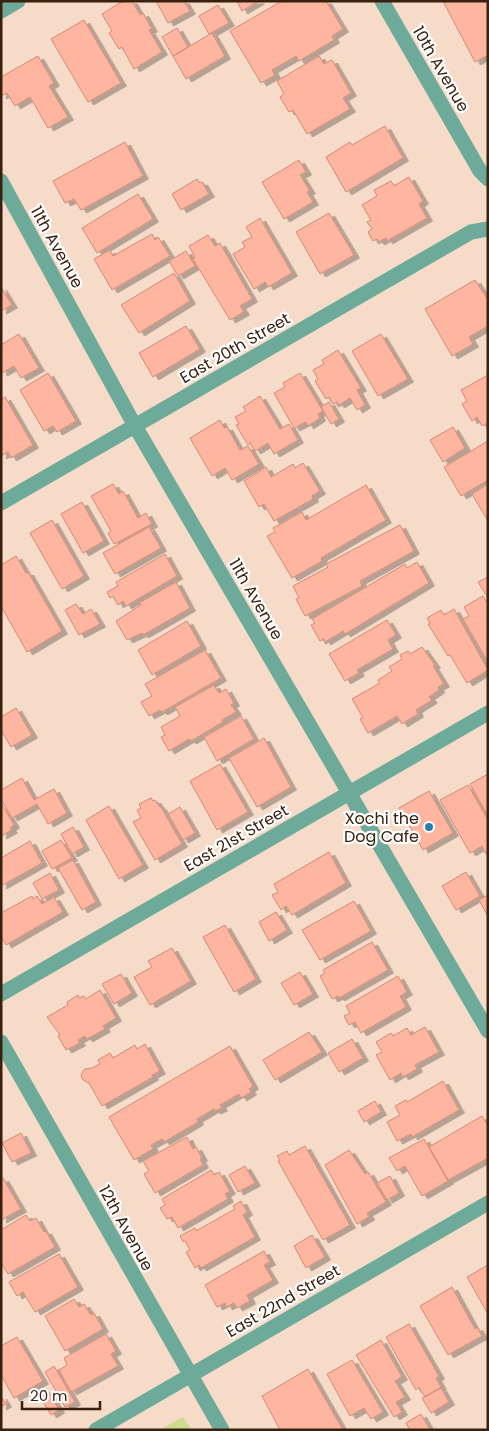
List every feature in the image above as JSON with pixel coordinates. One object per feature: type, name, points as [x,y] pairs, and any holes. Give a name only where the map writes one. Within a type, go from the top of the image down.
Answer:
[{"type":"street","points":[[1,11],[18,1]]},
{"type":"street","name":"10th Avenue","points":[[382,1],[480,171],[488,179]]},
{"type":"street","name":"11th Avenue","points":[[1,181],[135,426],[488,1031]]},
{"type":"street","name":"East 20th Street","points":[[1,503],[471,232],[488,229]]},
{"type":"street","name":"East 21st Street","points":[[1,994],[488,713]]},
{"type":"street","name":"12th Avenue","points":[[1,1042],[222,1430]]},
{"type":"street","name":"East 22nd Street","points":[[96,1430],[488,1204]]},
{"type":"green space","points":[[183,1417],[192,1430],[164,1430],[163,1428]]},
{"type":"building","points":[[123,1],[132,1],[140,15],[143,13],[152,29],[149,30],[162,52],[134,69],[122,47],[119,49],[109,33],[112,31],[102,14]]},
{"type":"building","points":[[156,1],[184,1],[190,11],[168,23]]},
{"type":"building","points":[[237,1],[259,1],[242,11]]},
{"type":"building","points":[[282,1],[326,1],[343,29],[332,36],[334,40],[299,61],[296,56],[272,70],[275,75],[261,83],[230,31]]},
{"type":"building","points":[[446,1],[488,1],[488,55],[475,62],[444,3]]},
{"type":"building","points":[[218,5],[229,23],[209,34],[199,16]]},
{"type":"building","points":[[84,20],[121,83],[88,102],[51,39]]},
{"type":"building","points":[[177,28],[188,47],[173,56],[162,37]]},
{"type":"building","points":[[212,33],[225,56],[186,79],[173,56]]},
{"type":"building","points":[[38,56],[54,83],[49,86],[68,117],[48,128],[30,97],[15,106],[7,93],[1,96],[1,77]]},
{"type":"building","points":[[319,56],[324,64],[332,60],[351,93],[343,98],[350,109],[307,134],[293,110],[289,112],[280,97],[284,94],[277,81]]},
{"type":"building","points":[[385,126],[403,158],[346,192],[326,157],[350,142],[352,145]]},
{"type":"building","points":[[125,142],[143,176],[81,210],[74,199],[65,203],[53,181]]},
{"type":"building","points":[[299,160],[306,172],[300,175],[310,191],[307,192],[313,202],[284,219],[262,182]]},
{"type":"building","points":[[409,177],[423,201],[419,204],[427,218],[387,241],[386,238],[379,242],[377,239],[373,241],[368,232],[372,229],[367,222],[371,220],[362,205],[377,196],[374,190],[391,181],[394,186]]},
{"type":"building","points":[[197,179],[200,183],[202,182],[209,194],[181,210],[172,194]]},
{"type":"building","points":[[138,194],[153,219],[97,253],[82,228]]},
{"type":"building","points":[[329,213],[354,255],[320,274],[296,232]]},
{"type":"building","points":[[260,218],[292,273],[268,287],[265,282],[254,289],[233,254],[245,247],[242,242],[252,237],[246,227]]},
{"type":"building","points":[[152,234],[155,240],[158,237],[170,256],[112,290],[94,259],[110,250],[113,256]]},
{"type":"building","points":[[208,235],[215,246],[220,243],[252,299],[240,306],[244,312],[230,320],[193,259],[195,257],[189,246]]},
{"type":"building","points":[[186,251],[195,266],[178,276],[169,261]]},
{"type":"building","points":[[174,273],[190,301],[139,333],[121,305]]},
{"type":"building","points":[[475,280],[488,300],[488,326],[469,337],[473,344],[452,356],[425,309]]},
{"type":"building","points":[[1,287],[12,305],[1,311]]},
{"type":"building","points":[[186,326],[200,349],[153,377],[139,353]]},
{"type":"building","points":[[19,334],[39,368],[21,378],[14,366],[1,372],[1,345]]},
{"type":"building","points":[[381,334],[408,379],[378,396],[352,351]]},
{"type":"building","points":[[338,350],[361,388],[357,390],[365,405],[357,410],[350,398],[339,405],[337,402],[333,404],[329,397],[326,399],[315,381],[318,379],[313,370],[324,364],[322,360]]},
{"type":"building","points":[[48,373],[76,421],[57,432],[53,426],[44,431],[20,390]]},
{"type":"building","points":[[300,373],[323,411],[318,414],[320,418],[308,426],[306,422],[294,428],[274,393],[285,387],[283,383]]},
{"type":"building","points":[[488,375],[488,423],[482,426],[477,417],[472,421],[462,404],[467,401],[461,390]]},
{"type":"building","points":[[260,396],[280,429],[289,424],[298,440],[274,454],[268,443],[255,451],[250,443],[248,445],[236,425],[239,424],[235,417],[246,411],[243,407]]},
{"type":"building","points":[[5,397],[33,445],[11,458],[8,452],[1,456],[1,400]]},
{"type":"building","points":[[329,402],[339,419],[331,424],[321,407]]},
{"type":"building","points":[[220,420],[224,428],[227,427],[240,450],[248,446],[259,464],[232,480],[225,468],[212,476],[190,438]]},
{"type":"building","points":[[453,427],[465,448],[443,462],[430,440]]},
{"type":"building","points":[[488,441],[488,480],[461,496],[444,467]]},
{"type":"building","points":[[303,463],[320,491],[312,496],[313,499],[274,521],[264,504],[259,507],[244,481],[266,467],[271,477],[293,464],[295,468]]},
{"type":"building","points":[[113,484],[119,494],[123,491],[138,518],[146,513],[152,524],[114,544],[108,533],[111,531],[91,496]]},
{"type":"building","points":[[488,484],[488,521],[472,494]]},
{"type":"building","points":[[366,485],[386,520],[321,558],[322,561],[292,578],[267,536],[275,532],[273,528],[302,512],[306,520]]},
{"type":"building","points":[[82,502],[104,541],[83,553],[61,514]]},
{"type":"building","points":[[52,520],[84,576],[62,589],[30,533]]},
{"type":"building","points":[[400,525],[414,551],[360,581],[362,586],[305,616],[296,599],[299,598],[293,586],[328,567],[326,564]]},
{"type":"building","points":[[149,527],[161,548],[115,574],[103,553]]},
{"type":"building","points":[[165,554],[177,576],[126,606],[123,601],[118,605],[113,596],[110,598],[107,592],[118,586],[116,582]]},
{"type":"building","points":[[16,556],[26,573],[28,572],[62,631],[27,652],[1,606],[1,565]]},
{"type":"building","points":[[417,562],[429,583],[345,634],[343,631],[325,642],[324,639],[320,641],[311,625],[315,623],[312,619],[405,564],[407,568]]},
{"type":"building","points":[[488,577],[488,598],[478,582]]},
{"type":"building","points":[[176,582],[190,608],[143,635],[142,633],[127,640],[116,621],[141,605],[139,603]]},
{"type":"building","points":[[483,596],[488,604],[488,662],[463,619],[469,616],[464,607]]},
{"type":"building","points":[[76,604],[83,614],[91,609],[100,624],[79,635],[65,610]]},
{"type":"building","points":[[454,609],[488,670],[467,683],[428,624],[430,623],[427,618],[441,610],[444,615]]},
{"type":"building","points":[[387,620],[396,635],[388,640],[393,649],[357,670],[359,673],[345,681],[329,654]]},
{"type":"building","points":[[187,621],[201,646],[152,675],[138,650]]},
{"type":"building","points":[[422,647],[435,665],[433,666],[444,684],[438,687],[439,690],[429,697],[432,700],[416,710],[418,714],[402,724],[397,716],[368,733],[360,719],[363,718],[352,699],[380,683],[378,680],[392,671],[389,667],[402,659],[400,655],[408,651],[410,654]]},
{"type":"building","points":[[205,650],[221,678],[162,712],[160,710],[149,716],[141,702],[152,696],[145,684]]},
{"type":"building","points":[[214,685],[219,693],[226,689],[234,703],[231,705],[236,712],[191,741],[189,739],[169,751],[161,737],[165,735],[161,727],[180,716],[175,707]]},
{"type":"building","points":[[16,708],[32,735],[11,747],[1,730],[1,717]]},
{"type":"building","points":[[241,716],[254,739],[217,761],[204,737]]},
{"type":"building","points":[[264,738],[291,787],[257,807],[229,758]]},
{"type":"building","points":[[220,764],[248,812],[217,830],[190,781]]},
{"type":"building","points":[[488,774],[488,816],[470,784]]},
{"type":"building","points":[[22,778],[34,800],[54,789],[67,813],[48,824],[37,804],[12,818],[1,799],[1,790]]},
{"type":"building","points":[[468,785],[488,820],[488,853],[486,854],[482,846],[470,853],[440,800]]},
{"type":"building","name":"Xochi the Dog Cafe","points":[[429,791],[453,833],[423,850],[399,808]]},
{"type":"building","points":[[151,798],[161,807],[182,844],[155,860],[133,822],[141,818],[137,810],[141,808],[139,804]]},
{"type":"building","points":[[1,803],[14,825],[10,828],[12,830],[1,836]]},
{"type":"building","points":[[109,806],[143,865],[119,879],[86,820]]},
{"type":"building","points":[[180,807],[195,833],[183,840],[168,814]]},
{"type":"building","points":[[73,827],[84,847],[72,854],[61,834]]},
{"type":"building","points":[[61,840],[72,858],[52,869],[42,851]]},
{"type":"building","points":[[30,841],[42,863],[1,886],[1,858]]},
{"type":"building","points":[[329,852],[346,883],[292,915],[286,906],[281,910],[272,895],[278,892],[274,884]]},
{"type":"building","points":[[73,860],[96,902],[82,910],[58,868]]},
{"type":"building","points":[[466,872],[480,896],[456,910],[442,886]]},
{"type":"building","points":[[50,873],[59,890],[42,899],[33,883]]},
{"type":"building","points":[[488,895],[488,916],[479,900]]},
{"type":"building","points":[[32,896],[33,899],[37,896],[42,904],[54,897],[63,912],[6,945],[1,936],[1,913]]},
{"type":"building","points":[[354,901],[371,931],[320,960],[302,930]]},
{"type":"building","points":[[276,912],[287,930],[269,941],[259,922]]},
{"type":"building","points":[[225,925],[256,979],[234,992],[203,937]]},
{"type":"building","points":[[372,942],[388,970],[339,998],[338,996],[332,999],[320,976],[325,973],[323,970]]},
{"type":"building","points":[[172,948],[191,981],[150,1005],[134,977],[152,967],[148,961]]},
{"type":"building","points":[[300,972],[313,994],[294,1005],[281,983]]},
{"type":"building","points":[[121,974],[132,993],[114,1004],[102,984]]},
{"type":"building","points":[[398,976],[407,992],[400,996],[406,1007],[361,1033],[355,1022],[349,1025],[344,1016],[350,1013],[346,1006]]},
{"type":"building","points":[[100,990],[116,1018],[103,1026],[105,1029],[87,1039],[85,1036],[78,1040],[80,1043],[66,1050],[58,1036],[60,1035],[47,1017],[68,1005],[67,1002],[78,995],[79,998],[84,996],[86,999]]},
{"type":"building","points":[[425,1027],[439,1052],[415,1065],[417,1069],[403,1077],[401,1073],[390,1080],[376,1055],[382,1052],[376,1042],[391,1033],[393,1036],[407,1028],[411,1035]]},
{"type":"building","points":[[309,1032],[322,1052],[275,1080],[263,1060]]},
{"type":"building","points":[[352,1039],[363,1058],[339,1072],[328,1053]]},
{"type":"building","points":[[145,1044],[160,1071],[152,1075],[153,1077],[102,1106],[89,1083],[83,1080],[81,1075],[83,1071],[100,1064],[98,1060],[110,1053],[113,1058],[135,1045],[137,1049]]},
{"type":"building","points":[[230,1046],[253,1086],[249,1089],[251,1092],[241,1098],[239,1094],[220,1105],[222,1108],[215,1111],[214,1109],[197,1119],[198,1122],[164,1142],[162,1139],[151,1145],[153,1149],[134,1160],[109,1117]]},
{"type":"building","points":[[443,1081],[459,1110],[412,1137],[411,1134],[397,1141],[387,1122],[400,1115],[395,1106],[406,1100],[407,1102]]},
{"type":"building","points":[[375,1101],[381,1112],[364,1122],[358,1111]]},
{"type":"building","points":[[482,1116],[488,1126],[488,1158],[448,1180],[429,1147]]},
{"type":"building","points":[[21,1133],[31,1153],[12,1162],[2,1143]]},
{"type":"building","points":[[187,1137],[193,1149],[196,1147],[202,1158],[200,1159],[203,1165],[155,1193],[144,1174],[149,1171],[143,1161]]},
{"type":"building","points":[[424,1139],[448,1181],[422,1196],[405,1166],[397,1171],[389,1158]]},
{"type":"building","points":[[305,1146],[350,1225],[323,1240],[278,1161],[280,1160],[277,1156],[287,1151],[289,1155]]},
{"type":"building","points":[[349,1150],[365,1174],[368,1172],[386,1202],[367,1213],[369,1217],[357,1224],[325,1165]]},
{"type":"building","points":[[245,1166],[255,1183],[238,1192],[229,1175]]},
{"type":"building","points":[[211,1170],[214,1175],[219,1172],[230,1191],[225,1194],[228,1199],[178,1228],[172,1217],[167,1219],[160,1208],[165,1205],[162,1199]]},
{"type":"building","points":[[390,1176],[399,1193],[387,1200],[377,1183]]},
{"type":"building","points":[[3,1178],[21,1209],[1,1220],[1,1179]]},
{"type":"building","points":[[241,1201],[247,1212],[243,1215],[255,1237],[201,1268],[199,1265],[195,1268],[186,1252],[190,1250],[180,1236],[195,1228],[196,1231],[235,1209],[233,1206]]},
{"type":"building","points":[[26,1215],[30,1221],[36,1218],[55,1247],[8,1274],[1,1263],[1,1230]]},
{"type":"building","points":[[312,1235],[325,1257],[306,1268],[294,1246]]},
{"type":"building","points":[[264,1251],[270,1262],[264,1265],[273,1280],[247,1295],[250,1301],[237,1308],[234,1303],[227,1307],[225,1303],[217,1307],[205,1285]]},
{"type":"building","points":[[59,1254],[78,1287],[35,1312],[23,1292],[17,1296],[9,1282]]},
{"type":"building","points":[[488,1265],[488,1314],[467,1277]]},
{"type":"building","points":[[452,1287],[475,1329],[477,1327],[482,1336],[448,1355],[420,1306]]},
{"type":"building","points":[[74,1299],[79,1307],[84,1304],[91,1315],[94,1313],[103,1329],[65,1351],[45,1316]]},
{"type":"building","points":[[409,1324],[439,1376],[436,1378],[441,1387],[425,1397],[419,1387],[416,1390],[386,1337]]},
{"type":"building","points":[[106,1334],[116,1351],[111,1354],[118,1366],[71,1392],[59,1370],[67,1365],[64,1358]]},
{"type":"building","points":[[17,1337],[43,1381],[14,1398],[1,1375],[1,1346]]},
{"type":"building","points":[[381,1340],[402,1377],[395,1381],[405,1397],[396,1402],[402,1412],[394,1417],[356,1355]]},
{"type":"building","points":[[352,1360],[383,1412],[371,1419],[364,1408],[350,1416],[327,1374]]},
{"type":"building","points":[[54,1366],[75,1402],[65,1407],[45,1372]]},
{"type":"building","points":[[308,1369],[343,1430],[280,1430],[262,1396]]},
{"type":"building","points":[[441,1388],[449,1402],[431,1413],[422,1398]]},
{"type":"building","points":[[49,1392],[59,1410],[51,1415],[40,1397]]},
{"type":"building","points":[[1,1396],[6,1404],[1,1407]]},
{"type":"building","points":[[421,1414],[430,1430],[410,1430],[406,1423]]},
{"type":"place","name":"Xochi the Dog Cafe","points":[[429,827]]}]
